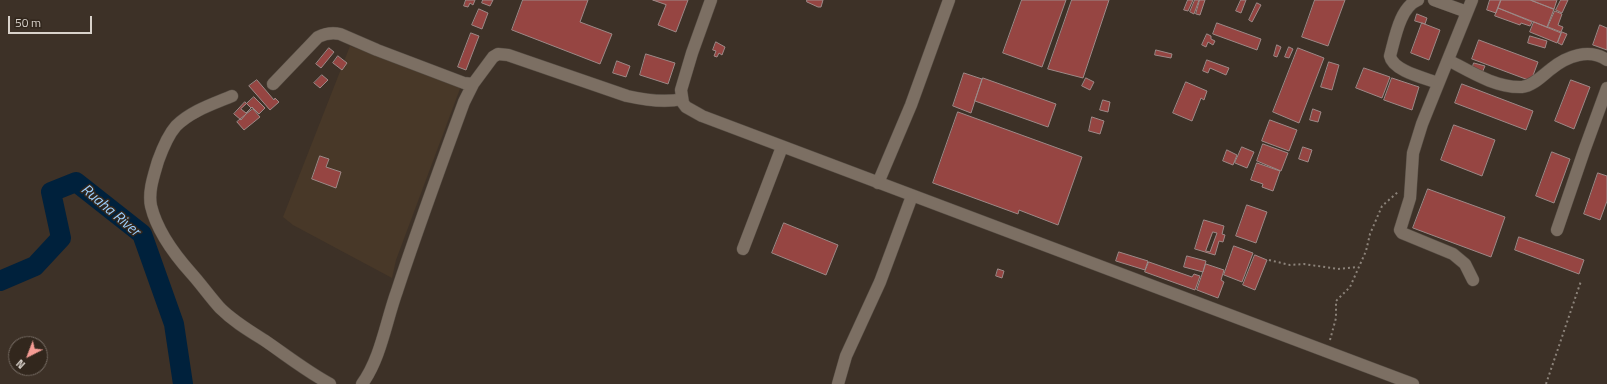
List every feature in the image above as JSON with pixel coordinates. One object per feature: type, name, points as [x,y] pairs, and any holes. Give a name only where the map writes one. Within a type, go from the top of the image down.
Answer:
[{"type":"lane","points":[[711,0],[681,90],[682,99],[686,107],[702,116],[1413,384]]},
{"type":"lane","points":[[878,183],[911,105],[949,0]]},
{"type":"lane","points":[[1418,0],[1410,4],[1404,12],[1390,56],[1391,61],[1399,68],[1438,83]]},
{"type":"lane","points":[[1434,0],[1467,12]]},
{"type":"lane","points":[[1472,0],[1438,83],[1415,145],[1412,163],[1410,198],[1401,226],[1401,231],[1452,254],[1465,264],[1473,280]]},
{"type":"lane","points":[[273,84],[318,37],[327,33],[334,33],[340,34],[377,50],[464,83],[473,84]]},
{"type":"lane","points":[[1448,60],[1488,80],[1510,86],[1524,87],[1537,80],[1566,59],[1582,54],[1594,53],[1607,60]]},
{"type":"lane","points":[[362,384],[378,351],[397,290],[464,102],[473,84],[493,57],[498,54],[508,55],[627,96],[644,100],[668,101],[682,99]]},
{"type":"lane","points":[[1557,230],[1607,88]]},
{"type":"lane","points":[[232,96],[195,112],[177,125],[173,131],[160,155],[151,185],[151,204],[158,226],[176,256],[220,308],[248,331],[264,340],[305,370],[330,384]]},
{"type":"lane","points":[[743,249],[782,147]]},
{"type":"lane","points":[[838,384],[846,356],[877,289],[912,196]]},
{"type":"path","points":[[1327,351],[1336,318],[1336,301],[1349,290],[1358,266],[1366,252],[1370,234],[1383,205],[1402,189],[1412,178]]},
{"type":"path","points":[[1269,260],[1290,265],[1304,264],[1338,269],[1347,269],[1358,266]]},
{"type":"path","points":[[1546,384],[1582,281]]},
{"type":"shaded area","points":[[350,46],[461,86],[396,260],[392,278],[293,225],[283,217]]},
{"type":"building","points":[[466,0],[475,0],[473,5],[470,3],[468,7],[464,6]]},
{"type":"building","points":[[483,0],[493,0],[490,6],[482,3]]},
{"type":"building","points":[[523,0],[588,0],[580,22],[612,34],[600,64],[512,30]]},
{"type":"building","points":[[653,0],[688,0],[676,32],[658,25],[666,5]]},
{"type":"building","points":[[807,0],[823,0],[821,7],[818,7],[807,2]]},
{"type":"building","points":[[1022,0],[1066,0],[1042,67],[1003,53]]},
{"type":"building","points":[[1072,0],[1109,0],[1083,78],[1048,69]]},
{"type":"building","points":[[1188,0],[1193,0],[1188,11],[1184,10]]},
{"type":"building","points":[[1195,0],[1199,0],[1194,14],[1190,12]]},
{"type":"building","points":[[1200,0],[1205,0],[1200,15],[1196,14]]},
{"type":"building","points":[[1241,0],[1246,0],[1241,13],[1236,11]]},
{"type":"building","points":[[1315,0],[1345,0],[1328,46],[1302,37]]},
{"type":"building","points":[[1490,0],[1501,0],[1496,13],[1487,10]]},
{"type":"building","points":[[1501,0],[1530,0],[1554,9],[1547,27],[1498,8]]},
{"type":"building","points":[[1531,0],[1557,0],[1554,9]]},
{"type":"building","points":[[1561,0],[1568,0],[1562,13],[1556,10]]},
{"type":"building","points":[[1257,3],[1261,5],[1252,22],[1249,20]]},
{"type":"building","points":[[1498,8],[1532,22],[1530,26],[1521,23],[1520,25],[1495,16]]},
{"type":"building","points":[[479,9],[488,13],[482,29],[472,25]]},
{"type":"building","points":[[1555,11],[1562,14],[1558,25],[1563,27],[1561,32],[1548,27]]},
{"type":"building","points":[[1417,14],[1427,18],[1425,24],[1415,21]]},
{"type":"building","points":[[1534,22],[1561,33],[1557,43],[1530,32]]},
{"type":"building","points":[[1217,23],[1261,39],[1257,50],[1213,34]]},
{"type":"building","points":[[1422,23],[1440,30],[1429,60],[1411,53]]},
{"type":"building","points":[[1600,25],[1607,28],[1607,50],[1593,45]]},
{"type":"building","points":[[1562,32],[1567,34],[1562,45],[1558,43]]},
{"type":"building","points":[[471,33],[479,36],[466,70],[458,67]]},
{"type":"building","points":[[1207,34],[1215,41],[1213,45],[1208,42],[1206,47],[1202,45]]},
{"type":"building","points":[[1530,36],[1547,41],[1545,48],[1528,43]]},
{"type":"building","points":[[1479,40],[1538,62],[1531,81],[1472,59]]},
{"type":"building","points":[[716,42],[725,47],[722,55],[719,53],[717,57],[714,56],[716,51],[713,50]]},
{"type":"building","points":[[1277,45],[1281,47],[1277,57],[1274,56]]},
{"type":"building","points":[[1289,47],[1293,49],[1289,58],[1285,57]]},
{"type":"building","points":[[329,48],[334,52],[321,68],[316,64]]},
{"type":"building","points":[[1298,48],[1324,58],[1299,123],[1273,112]]},
{"type":"building","points":[[1156,50],[1172,54],[1171,58],[1155,55]]},
{"type":"building","points":[[646,54],[675,63],[668,84],[640,75]]},
{"type":"building","points":[[338,56],[347,63],[342,70],[333,63]]},
{"type":"building","points":[[1207,60],[1229,68],[1226,75],[1210,68],[1208,73],[1203,71]]},
{"type":"building","points":[[617,61],[630,66],[626,77],[613,73]]},
{"type":"building","points":[[1329,62],[1339,65],[1332,90],[1321,87]]},
{"type":"building","points":[[1474,63],[1485,66],[1482,73],[1472,69]]},
{"type":"building","points":[[1364,68],[1390,77],[1382,98],[1356,88]]},
{"type":"building","points":[[964,73],[982,79],[971,113],[953,106]]},
{"type":"building","points":[[322,75],[328,80],[320,88],[314,83]]},
{"type":"building","points":[[983,78],[1056,104],[1048,127],[975,101]]},
{"type":"building","points":[[1086,78],[1094,82],[1090,90],[1082,86]]},
{"type":"building","points":[[1392,78],[1419,87],[1412,110],[1384,100]]},
{"type":"building","points":[[257,80],[274,100],[275,98],[279,102],[270,110],[249,86]]},
{"type":"building","points":[[1571,80],[1590,87],[1574,129],[1555,121]]},
{"type":"building","points":[[1186,82],[1207,91],[1204,100],[1201,98],[1192,121],[1173,113]]},
{"type":"building","points":[[1462,84],[1533,111],[1526,130],[1455,103]]},
{"type":"building","points":[[254,97],[265,108],[259,114],[252,107],[246,113],[241,109]]},
{"type":"building","points":[[1103,100],[1110,102],[1108,112],[1100,110]]},
{"type":"building","points":[[245,102],[251,108],[241,120],[234,114]]},
{"type":"building","points":[[253,109],[260,117],[244,130],[237,122]]},
{"type":"building","points":[[1313,109],[1321,112],[1318,122],[1310,120]]},
{"type":"building","points":[[958,112],[1082,157],[1058,225],[1019,210],[1018,214],[933,183]]},
{"type":"building","points":[[1092,117],[1104,121],[1100,134],[1089,131]]},
{"type":"building","points":[[1270,120],[1297,130],[1289,151],[1262,141]]},
{"type":"building","points":[[1454,125],[1495,140],[1482,176],[1441,160]]},
{"type":"building","points":[[1263,144],[1288,153],[1281,171],[1257,161]]},
{"type":"building","points":[[1242,147],[1254,152],[1247,168],[1235,163]]},
{"type":"building","points":[[1303,147],[1312,150],[1308,162],[1299,159]]},
{"type":"building","points":[[1227,150],[1237,155],[1233,165],[1223,161]]},
{"type":"building","points":[[1552,152],[1570,159],[1554,203],[1536,196]]},
{"type":"building","points":[[320,156],[329,159],[326,167],[341,172],[336,188],[312,179]]},
{"type":"building","points":[[1257,163],[1280,171],[1273,191],[1262,187],[1263,184],[1251,180]]},
{"type":"building","points":[[1598,173],[1607,176],[1607,201],[1600,220],[1584,214]]},
{"type":"building","points":[[1428,189],[1505,217],[1491,257],[1413,228]]},
{"type":"building","points":[[1247,205],[1267,212],[1256,243],[1236,236]]},
{"type":"building","points":[[1204,220],[1224,226],[1222,234],[1225,235],[1223,242],[1219,241],[1215,255],[1195,249]],"holes":[[[1213,232],[1217,233],[1210,252],[1206,251]]]},
{"type":"building","points":[[784,223],[838,245],[826,275],[772,253]]},
{"type":"building","points":[[1519,237],[1584,260],[1579,274],[1515,250]]},
{"type":"building","points":[[1234,246],[1253,253],[1242,282],[1224,275]]},
{"type":"building","points":[[1119,252],[1148,261],[1145,270],[1116,261]]},
{"type":"building","points":[[1255,255],[1267,260],[1255,290],[1243,285]]},
{"type":"building","points":[[1187,256],[1206,261],[1203,272],[1184,267]]},
{"type":"building","points":[[1149,262],[1192,277],[1194,274],[1200,276],[1195,290],[1145,272]]},
{"type":"building","points":[[1206,264],[1224,270],[1221,280],[1224,282],[1218,298],[1197,290]]},
{"type":"building","points":[[998,269],[1004,271],[1002,278],[996,276]]},
{"type":"waterway","name":"Ruaha River","points":[[0,281],[35,266],[61,238],[51,192],[76,182],[142,234],[174,324],[183,384]]}]
